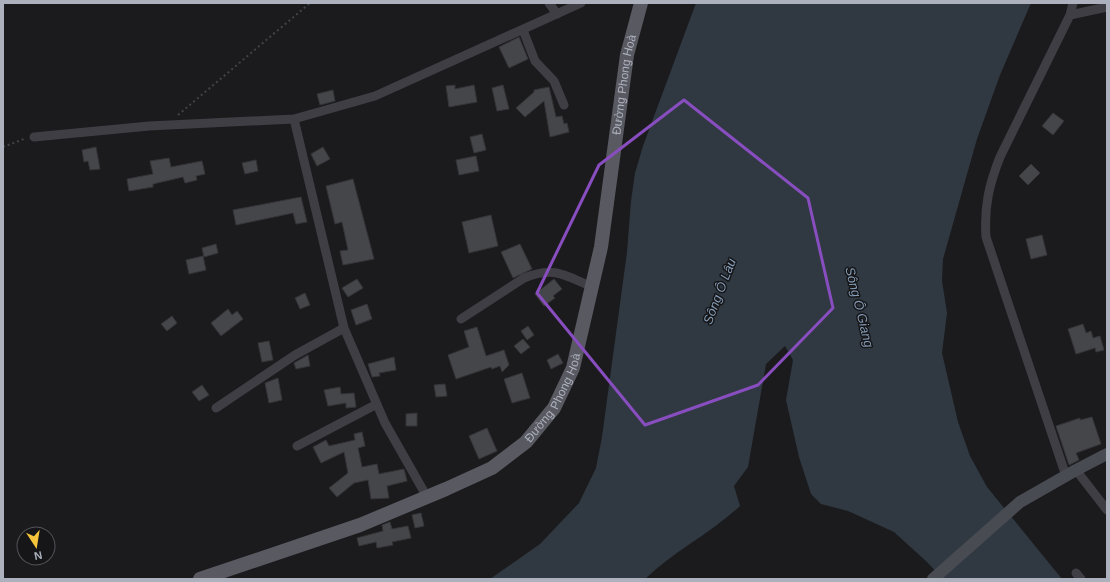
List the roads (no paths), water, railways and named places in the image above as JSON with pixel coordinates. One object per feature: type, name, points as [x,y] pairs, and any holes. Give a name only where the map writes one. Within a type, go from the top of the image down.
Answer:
[{"type":"main road","name":"Đường Phong Hoà","points":[[200,579],[360,525],[492,468],[526,442],[554,408],[573,368],[602,247],[627,55],[641,3]]},
{"type":"street","points":[[549,3],[557,14]]},
{"type":"street","points":[[34,137],[149,126],[294,119],[375,96],[581,3]]},
{"type":"street","points":[[1074,3],[1070,15],[1000,156],[986,202],[986,236],[1071,473],[1107,510]]},
{"type":"street","points":[[1070,15],[1107,7]]},
{"type":"street","points":[[523,30],[535,61],[554,81],[564,105]]},
{"type":"street","points":[[294,119],[344,328],[377,404],[398,447],[427,497]]},
{"type":"street","points":[[462,320],[519,281],[534,274],[555,272],[592,287]]},
{"type":"street","points":[[216,408],[295,355],[344,328]]},
{"type":"street","points":[[297,446],[377,404]]},
{"type":"street","points":[[933,579],[1020,502],[1107,454]]},
{"type":"water","points":[[696,3],[1031,3],[1000,75],[977,139],[943,259],[942,281],[947,313],[942,353],[958,422],[970,456],[987,487],[1062,579],[943,579],[894,532],[848,511],[821,504],[811,494],[799,457],[786,400],[793,360],[785,346],[766,364],[748,467],[734,486],[740,506],[729,516],[656,569],[645,579],[490,579],[540,544],[579,503],[596,468],[602,437],[627,252],[635,173],[643,146]]},
{"type":"water label","name":"Sông Ô Lâu","points":[[719,291]]},
{"type":"water label","name":"Sông Ô Giang","points":[[860,307]]}]
